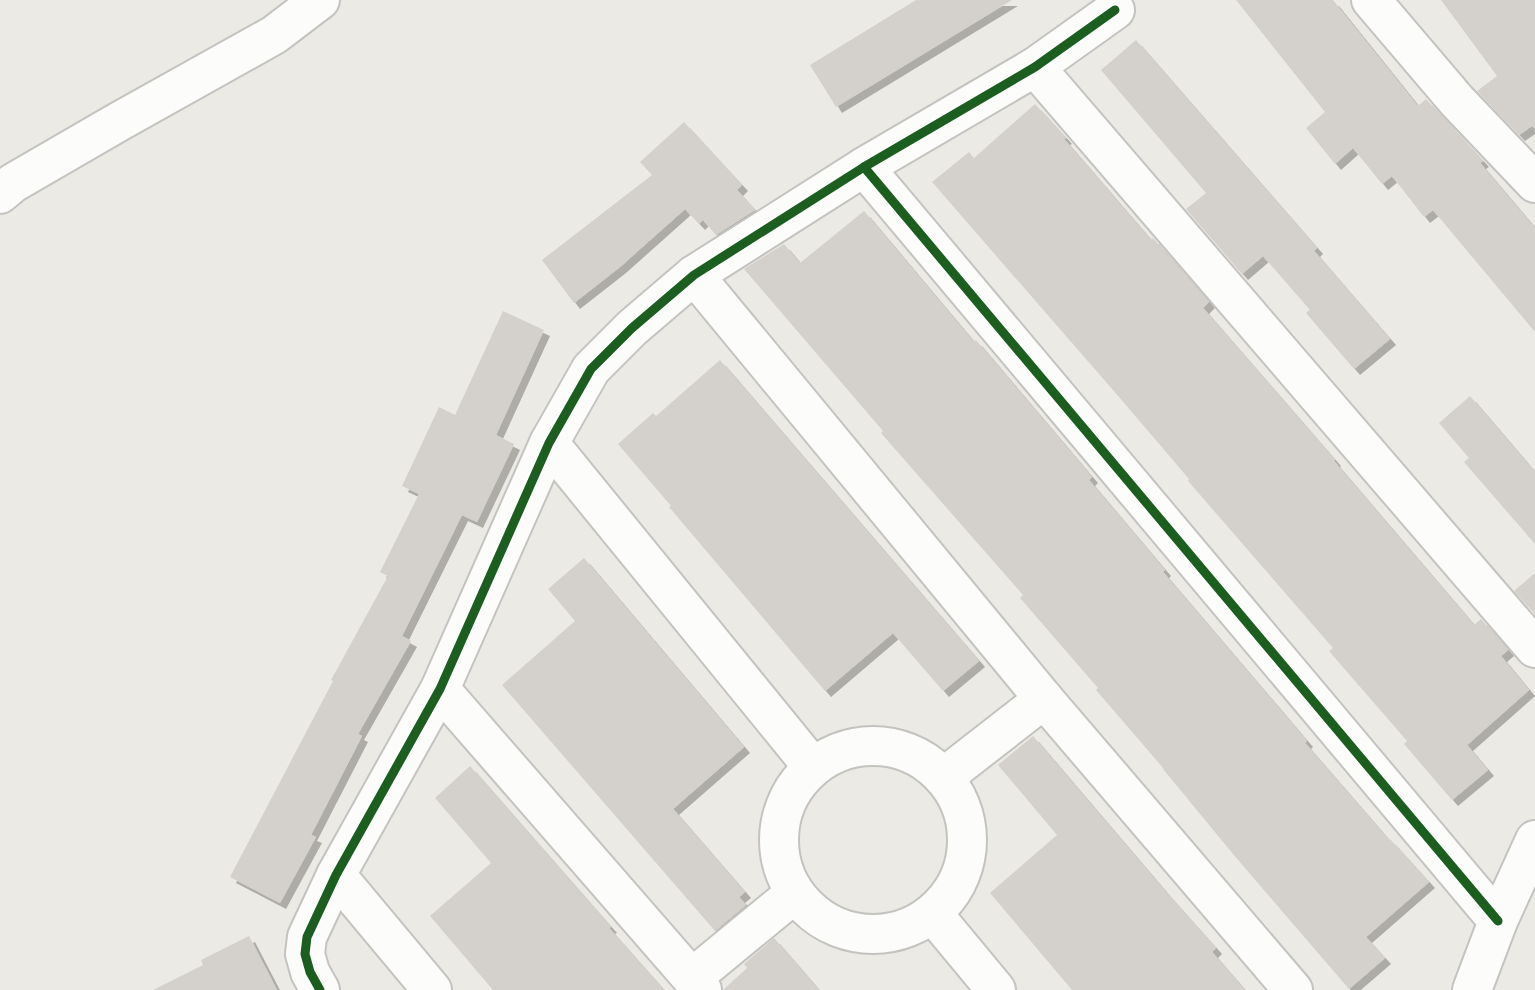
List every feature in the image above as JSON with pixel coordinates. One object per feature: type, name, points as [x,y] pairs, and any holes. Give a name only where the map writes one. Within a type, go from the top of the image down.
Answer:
[{"type":"street","points":[[0,194],[13,183],[274,35],[320,0]]},
{"type":"street","points":[[1371,0],[1457,101],[1535,183]]},
{"type":"street","points":[[320,990],[304,954],[307,937],[336,875],[440,689],[549,443],[591,369],[632,328],[694,275],[864,167],[1035,67],[1115,9]]},
{"type":"street","points":[[1035,67],[1535,648]]},
{"type":"street","points":[[864,167],[1498,921]]},
{"type":"street","points":[[694,275],[1044,699],[1293,990]]},
{"type":"street","points":[[549,443],[812,766]]},
{"type":"street","points":[[440,689],[697,984],[794,894]]},
{"type":"street","points":[[944,777],[1044,699]]},
{"type":"street","points":[[882,745],[918,755],[944,777],[964,813],[968,849],[956,885],[933,914],[911,927],[887,933],[861,933],[836,926],[814,914],[794,894],[784,870],[778,842],[782,814],[793,788],[812,766],[845,748],[882,745]]},
{"type":"street","points":[[1472,990],[1498,921],[1535,840]]},
{"type":"street","points":[[336,875],[432,990]]},
{"type":"street","points":[[933,914],[996,990]]},
{"type":"building","points":[[916,0],[1012,0],[836,107],[810,65]]},
{"type":"building","points":[[1236,0],[1333,0],[1418,106],[1426,99],[1483,161],[1480,163],[1535,228],[1535,332],[1433,210],[1424,217],[1392,176],[1382,184],[1353,148],[1335,164],[1306,128],[1325,112]]},
{"type":"building","points":[[1441,0],[1535,0],[1535,129],[1532,126],[1519,135],[1477,91],[1497,76]]},
{"type":"building","points":[[1136,40],[1317,248],[1314,251],[1390,339],[1354,369],[1306,313],[1310,310],[1263,256],[1242,274],[1186,209],[1206,193],[1101,70]]},
{"type":"building","points":[[1035,104],[1151,240],[1153,238],[1209,302],[1203,308],[1474,625],[1481,619],[1508,650],[1501,656],[1529,690],[1467,745],[1488,770],[1452,800],[1404,744],[1407,741],[1329,651],[1333,648],[932,182],[969,152],[974,158]]},
{"type":"building","points":[[684,122],[742,185],[737,190],[755,210],[716,235],[703,220],[699,224],[685,209],[620,267],[574,303],[542,260],[652,175],[640,162]]},
{"type":"building","points":[[864,211],[1092,477],[1089,480],[1165,570],[1163,572],[1307,741],[1305,743],[1429,882],[1366,937],[1385,958],[1349,989],[1096,690],[1098,688],[1020,598],[1023,595],[881,433],[883,431],[744,269],[784,244],[800,263]]},
{"type":"building","points":[[503,311],[544,330],[496,435],[514,444],[477,522],[462,515],[402,636],[411,641],[358,734],[362,736],[311,835],[316,837],[280,903],[230,877],[333,681],[331,680],[388,576],[380,572],[419,494],[402,486],[439,407],[455,415]]},
{"type":"building","points":[[720,360],[979,661],[943,691],[893,633],[825,691],[618,444],[653,413],[656,416]]},
{"type":"building","points":[[1470,396],[1535,472],[1535,544],[1464,462],[1469,458],[1439,423]]},
{"type":"building","points":[[584,558],[744,747],[673,809],[745,892],[739,897],[746,905],[715,931],[502,685],[575,621],[548,589]]},
{"type":"building","points":[[1535,573],[1535,614],[1514,591]]},
{"type":"building","points":[[1033,736],[1216,948],[1212,952],[1245,990],[1072,990],[990,893],[1057,835],[998,765]]},
{"type":"building","points":[[470,766],[664,990],[493,990],[430,916],[491,863],[435,798]]},
{"type":"building","points":[[249,936],[277,990],[153,990],[203,965],[201,960]]},
{"type":"building","points":[[774,938],[819,990],[723,990],[747,968],[744,964]]},
{"type":"cycle path","points":[[320,990],[310,972],[305,954],[307,937],[336,875],[440,689],[549,443],[591,369],[632,328],[694,275],[864,167],[1035,67],[1115,10]]},
{"type":"cycle path","points":[[864,167],[1498,921]]}]
